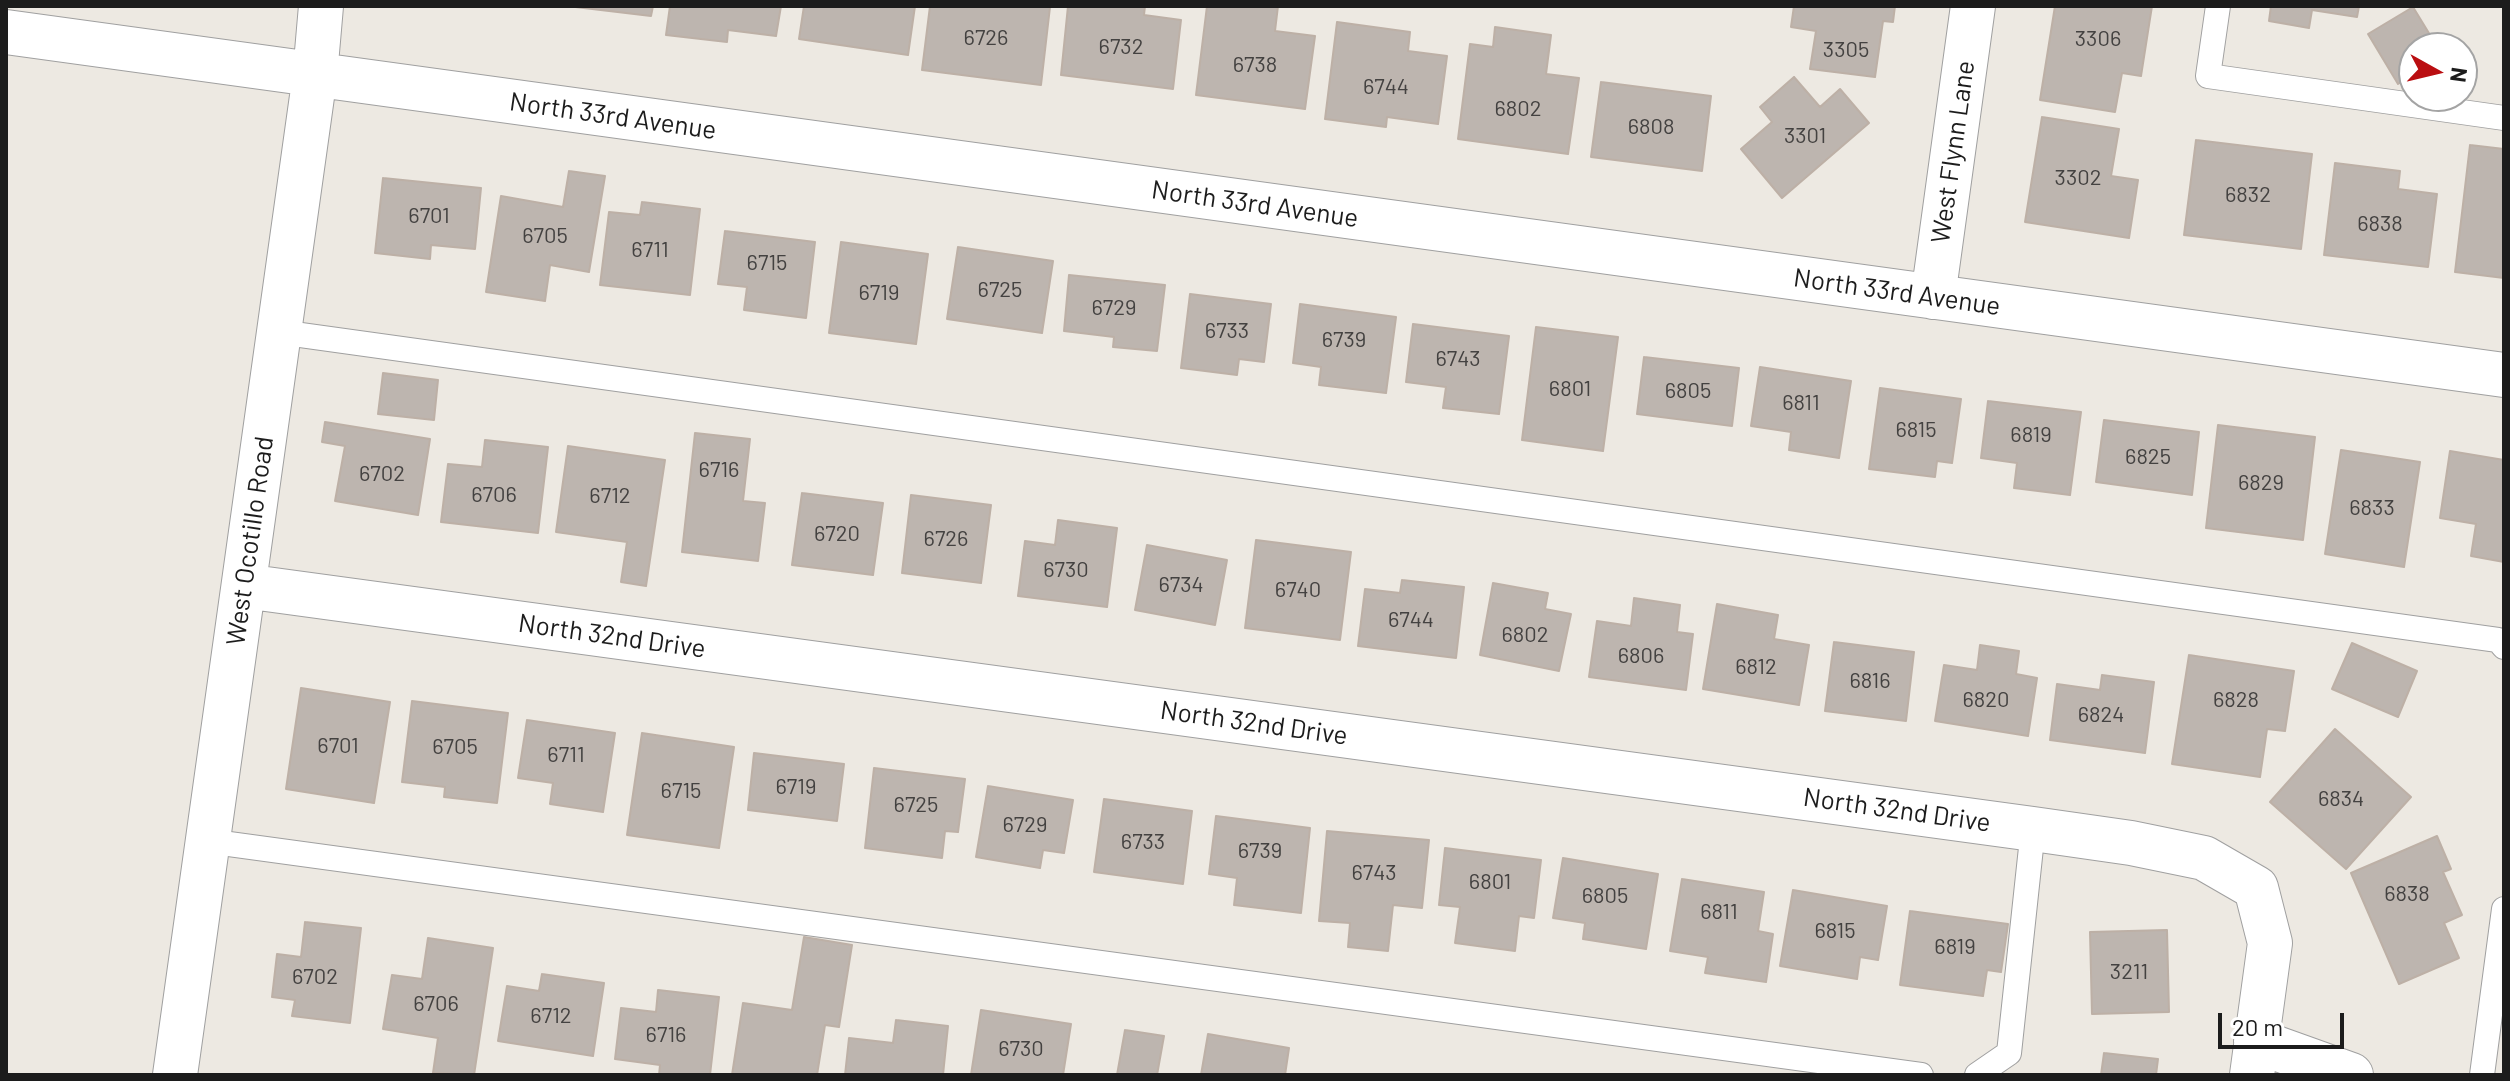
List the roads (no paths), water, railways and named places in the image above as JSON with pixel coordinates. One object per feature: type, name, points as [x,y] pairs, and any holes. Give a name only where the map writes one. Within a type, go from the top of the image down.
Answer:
[{"type":"street","name":"West Ocotillo Road","points":[[175,1075],[315,75],[321,6]]},
{"type":"street","name":"West Flynn Lane","points":[[1933,297],[1973,6]]},
{"type":"street","name":"North 33rd Avenue","points":[[6,32],[2504,375]]},
{"type":"street","name":"North 32nd Drive","points":[[244,586],[2033,829],[2131,843],[2204,858],[2256,888],[2270,943],[2254,1058]]},
{"type":"street","points":[[2254,1058],[2351,1075]]},
{"type":"lane","points":[[2218,6],[2208,76],[2504,118]]},
{"type":"lane","points":[[279,332],[2498,640],[2504,647]]},
{"type":"lane","points":[[1977,1075],[2009,1053],[2033,829]]},
{"type":"lane","points":[[207,841],[1921,1075]]},
{"type":"lane","points":[[2482,1075],[2504,909]]}]
